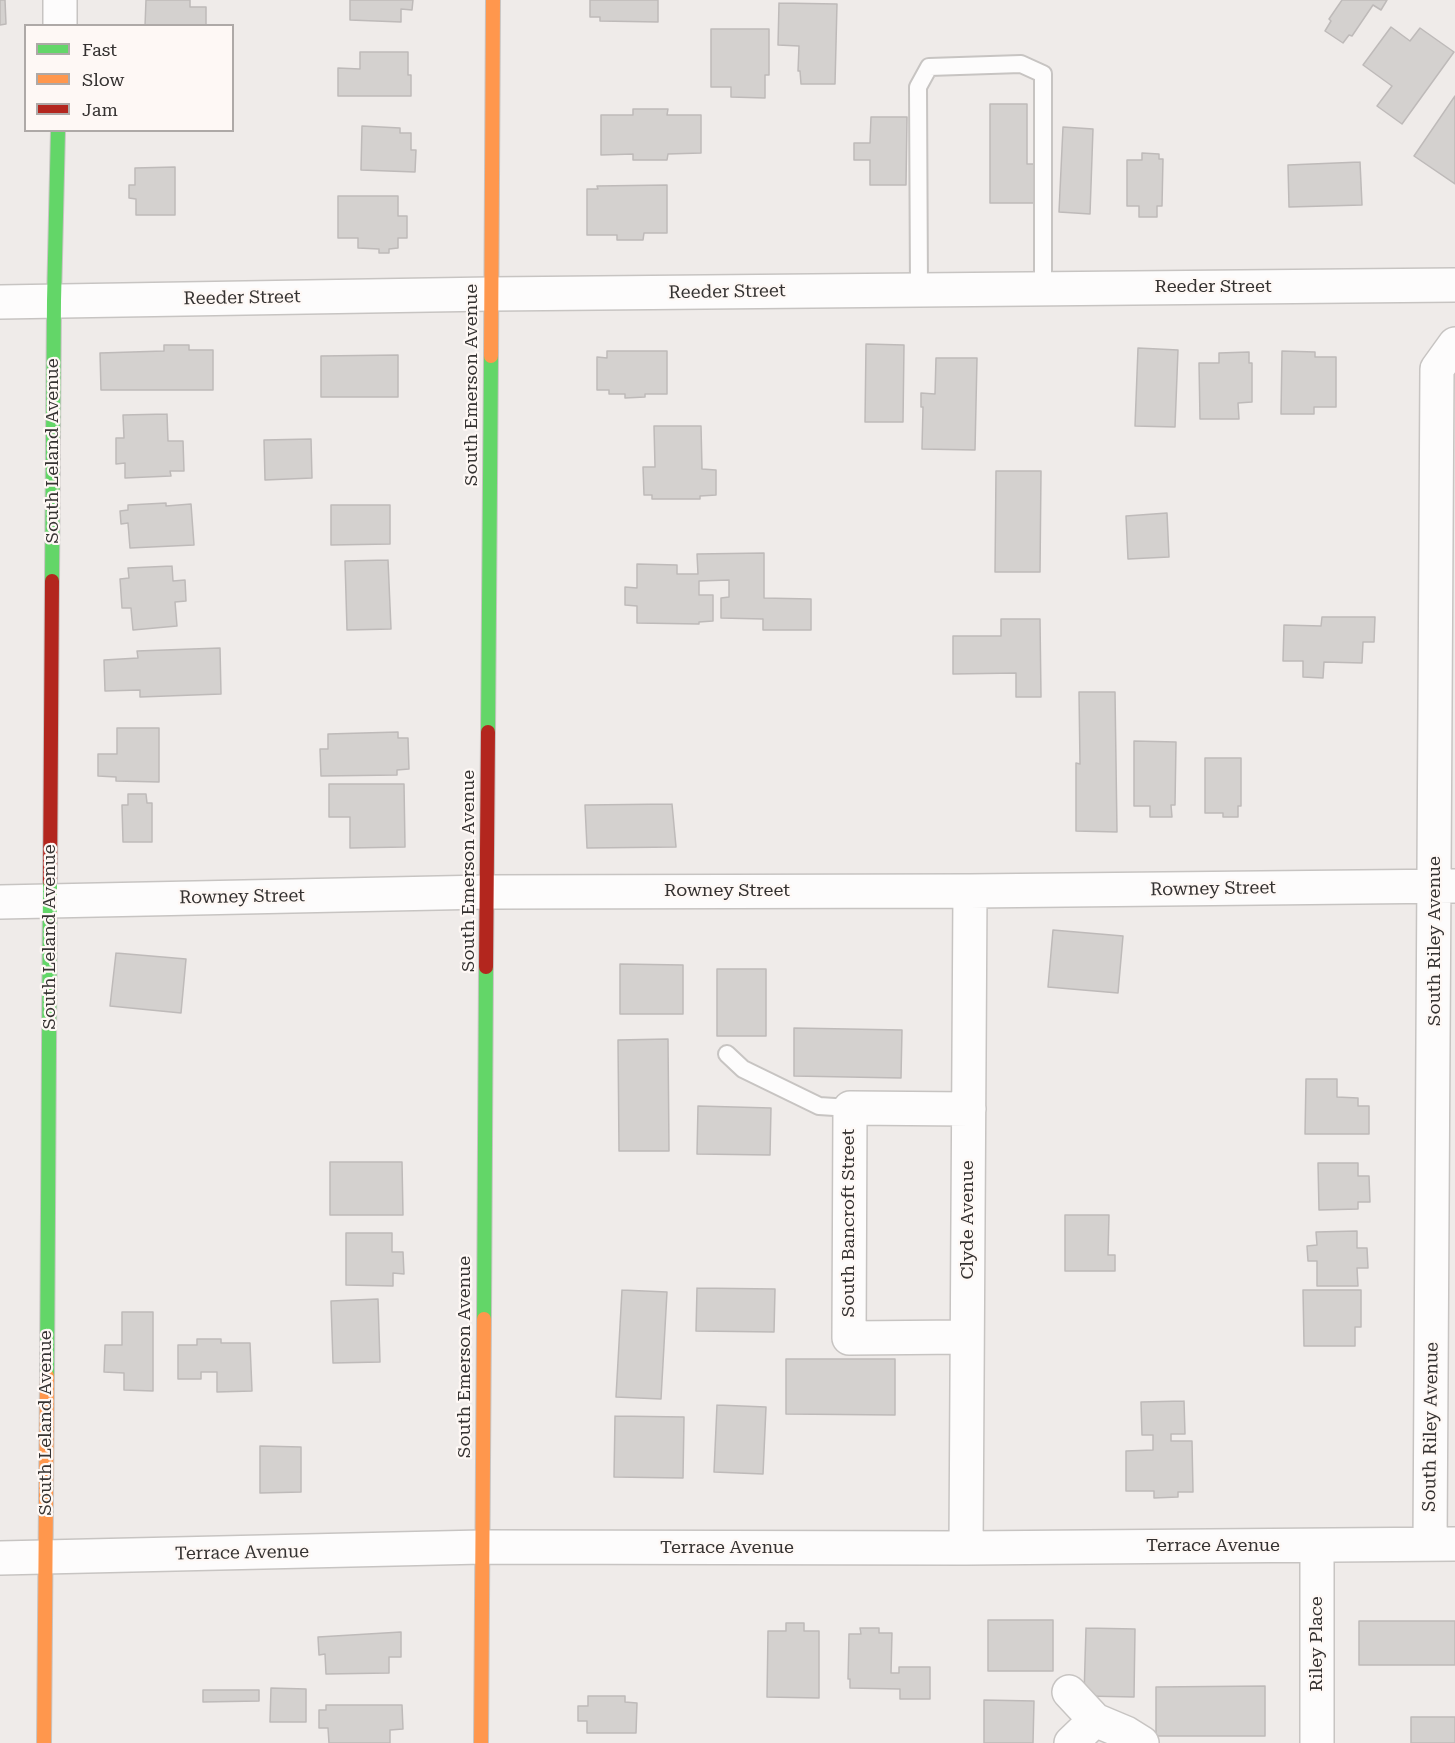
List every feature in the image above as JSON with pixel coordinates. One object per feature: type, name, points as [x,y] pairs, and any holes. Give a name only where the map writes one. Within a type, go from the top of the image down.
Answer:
[{"type":"main road","name":"South Emerson Avenue","points":[[481,1743],[493,0]]},
{"type":"main road","name":"South Leland Avenue","points":[[44,1743],[54,301],[58,132]]},
{"type":"street","points":[[60,0],[60,24]]},
{"type":"street","name":"Reeder Street","points":[[0,302],[491,294],[1455,285]]},
{"type":"street","name":"South Riley Avenue","points":[[1443,1544],[1445,886],[1437,369],[1455,344]]},
{"type":"street","name":"Rowney Street","points":[[0,902],[487,892],[970,891],[1445,886]]},
{"type":"street","name":"Clyde Avenue","points":[[966,1548],[970,891]]},
{"type":"street","name":"South Bancroft Street","points":[[967,1337],[849,1338],[850,1108],[969,1109]]},
{"type":"street","name":"Terrace Avenue","points":[[0,1558],[482,1547],[966,1548],[1443,1544]]},
{"type":"street","name":"Riley Place","points":[[1317,1546],[1317,1743]]},
{"type":"street","points":[[1069,1692],[1095,1720],[1126,1733],[1142,1743]]},
{"type":"street","points":[[1071,1743],[1095,1720]]},
{"type":"lane","points":[[919,290],[918,87],[929,67],[1021,64],[1044,74],[1043,288]]},
{"type":"lane","points":[[727,1054],[742,1070],[819,1106],[850,1108]]},
{"type":"building","points":[[0,0],[5,0],[6,24],[0,25]]},
{"type":"building","points":[[146,0],[190,0],[190,7],[206,7],[206,24],[145,24]]},
{"type":"building","points":[[350,0],[413,0],[412,10],[401,9],[401,22],[350,20]]},
{"type":"building","points":[[590,0],[658,0],[658,22],[600,21],[600,17],[590,17]]},
{"type":"building","points":[[1342,0],[1387,0],[1381,10],[1373,5],[1352,36],[1349,35],[1343,43],[1325,31],[1331,21],[1329,19]]},
{"type":"building","points":[[779,3],[837,4],[835,84],[801,84],[800,71],[798,71],[799,46],[778,45]]},
{"type":"building","points":[[1391,27],[1410,41],[1420,28],[1454,52],[1402,124],[1377,106],[1392,86],[1363,65]]},
{"type":"building","points":[[711,29],[769,29],[769,75],[765,75],[765,98],[731,97],[731,87],[711,87]]},
{"type":"building","points":[[360,52],[408,52],[411,96],[338,96],[338,68],[360,69]]},
{"type":"building","points":[[1455,96],[1455,184],[1414,156]]},
{"type":"building","points":[[990,104],[1027,104],[1027,164],[1036,164],[1036,203],[990,203]]},
{"type":"building","points":[[633,109],[668,109],[667,115],[701,115],[701,153],[668,154],[667,160],[633,160],[633,154],[601,155],[601,115],[633,115]]},
{"type":"building","points":[[871,117],[907,117],[906,185],[870,185],[870,160],[854,160],[854,143],[870,143]]},
{"type":"building","points":[[362,126],[400,128],[400,133],[411,133],[411,150],[416,150],[415,172],[361,170]]},
{"type":"building","points":[[1063,127],[1093,129],[1090,214],[1059,212]]},
{"type":"building","points":[[1142,153],[1159,154],[1159,159],[1163,159],[1162,206],[1157,206],[1157,217],[1139,217],[1139,206],[1127,206],[1127,160],[1142,160]]},
{"type":"building","points":[[1360,162],[1362,205],[1289,207],[1288,165]]},
{"type":"building","points":[[175,167],[175,215],[136,215],[136,199],[129,198],[129,185],[135,185],[135,168]]},
{"type":"building","points":[[667,185],[667,233],[644,233],[643,240],[617,240],[617,235],[587,235],[587,189],[598,189],[597,186]]},
{"type":"building","points":[[338,196],[398,196],[398,216],[407,216],[407,238],[398,238],[398,248],[389,249],[389,253],[379,253],[379,249],[358,248],[358,238],[338,238]]},
{"type":"building","points":[[866,344],[904,345],[903,422],[865,422]]},
{"type":"building","points":[[164,345],[189,345],[189,350],[213,350],[213,390],[101,390],[100,353],[164,351]]},
{"type":"building","points":[[1138,348],[1178,350],[1175,427],[1135,426]]},
{"type":"building","points":[[607,351],[667,351],[667,394],[645,394],[645,397],[625,398],[625,394],[609,394],[609,390],[597,390],[597,357],[607,358]]},
{"type":"building","points":[[1282,351],[1315,352],[1315,357],[1336,357],[1336,407],[1314,407],[1314,414],[1281,414]]},
{"type":"building","points":[[1249,352],[1249,363],[1252,363],[1252,402],[1238,403],[1239,419],[1200,419],[1199,363],[1219,363],[1219,353]]},
{"type":"building","points":[[398,355],[398,397],[321,397],[321,356]]},
{"type":"building","points":[[936,358],[977,358],[975,450],[922,449],[921,393],[935,394]]},
{"type":"building","points":[[167,414],[168,441],[183,441],[184,471],[170,471],[171,476],[125,478],[125,463],[116,464],[116,438],[124,438],[123,415]]},
{"type":"building","points":[[654,426],[701,426],[702,469],[716,470],[716,495],[700,496],[700,499],[652,499],[652,495],[644,495],[643,467],[655,467]]},
{"type":"building","points":[[311,439],[312,478],[265,480],[264,440]]},
{"type":"building","points":[[996,471],[1041,471],[1040,572],[995,572]]},
{"type":"building","points":[[166,503],[166,506],[191,504],[194,545],[130,548],[128,523],[121,524],[120,511],[128,510],[128,505]]},
{"type":"building","points":[[331,505],[390,505],[390,544],[331,545]]},
{"type":"building","points":[[1167,513],[1169,557],[1128,559],[1126,516]]},
{"type":"building","points":[[764,553],[764,598],[811,599],[811,630],[763,630],[763,619],[721,618],[721,598],[729,597],[729,580],[699,581],[699,595],[713,595],[713,621],[699,622],[699,624],[637,623],[637,606],[625,605],[625,587],[637,588],[637,564],[677,565],[677,574],[698,574],[697,554]]},
{"type":"building","points":[[388,560],[391,629],[347,630],[345,561]]},
{"type":"building","points":[[172,566],[173,581],[185,580],[186,601],[175,602],[177,626],[133,630],[131,608],[122,608],[120,579],[129,578],[128,568]]},
{"type":"building","points":[[1322,617],[1375,617],[1374,642],[1363,642],[1362,663],[1324,662],[1323,678],[1303,677],[1303,661],[1283,661],[1284,625],[1321,626]]},
{"type":"building","points":[[1001,619],[1040,619],[1041,697],[1016,697],[1016,673],[953,674],[953,636],[1001,636]]},
{"type":"building","points":[[220,648],[221,694],[140,697],[140,690],[105,691],[104,660],[138,658],[137,651]]},
{"type":"building","points":[[1079,692],[1115,692],[1117,832],[1076,831],[1076,763],[1080,764]]},
{"type":"building","points":[[117,728],[159,728],[159,782],[116,781],[116,777],[98,776],[98,754],[117,754]]},
{"type":"building","points":[[398,732],[398,738],[408,738],[409,769],[397,770],[397,775],[321,776],[320,749],[328,749],[328,734]]},
{"type":"building","points":[[1134,741],[1176,742],[1175,805],[1171,805],[1172,817],[1150,817],[1150,806],[1134,806]]},
{"type":"building","points":[[1205,758],[1241,758],[1241,806],[1238,806],[1238,817],[1223,817],[1223,813],[1205,813]]},
{"type":"building","points":[[329,784],[404,784],[405,847],[350,848],[350,817],[329,817]]},
{"type":"building","points":[[128,794],[146,794],[147,803],[152,803],[152,842],[123,842],[122,805],[128,805]]},
{"type":"building","points":[[672,804],[676,847],[587,848],[585,805]]},
{"type":"building","points":[[1053,930],[1123,936],[1118,993],[1048,987]]},
{"type":"building","points":[[116,953],[186,959],[181,1013],[110,1006]]},
{"type":"building","points":[[620,964],[683,965],[683,1014],[620,1014]]},
{"type":"building","points":[[717,969],[766,969],[766,1036],[717,1036]]},
{"type":"building","points":[[794,1028],[902,1030],[901,1078],[794,1076]]},
{"type":"building","points":[[668,1039],[669,1151],[619,1151],[618,1040]]},
{"type":"building","points":[[1306,1079],[1337,1079],[1337,1097],[1358,1098],[1358,1106],[1369,1106],[1369,1134],[1305,1134]]},
{"type":"building","points":[[698,1106],[771,1108],[770,1155],[697,1154]]},
{"type":"building","points":[[330,1162],[402,1162],[403,1215],[330,1215]]},
{"type":"building","points":[[1318,1163],[1358,1163],[1358,1176],[1369,1176],[1370,1202],[1358,1202],[1358,1209],[1319,1210]]},
{"type":"building","points":[[1065,1215],[1109,1215],[1108,1255],[1115,1255],[1115,1271],[1065,1271]]},
{"type":"building","points":[[1357,1231],[1357,1248],[1367,1248],[1368,1268],[1357,1268],[1358,1286],[1317,1286],[1317,1261],[1308,1261],[1307,1246],[1317,1245],[1316,1232]]},
{"type":"building","points":[[346,1233],[392,1233],[392,1252],[403,1252],[404,1274],[393,1273],[393,1286],[346,1285]]},
{"type":"building","points":[[697,1288],[775,1289],[774,1332],[696,1331]]},
{"type":"building","points":[[622,1290],[667,1292],[661,1399],[616,1397]]},
{"type":"building","points":[[1303,1290],[1361,1290],[1361,1327],[1355,1327],[1355,1346],[1304,1346]]},
{"type":"building","points":[[378,1299],[380,1362],[333,1363],[331,1301]]},
{"type":"building","points":[[122,1312],[153,1312],[153,1391],[124,1390],[124,1373],[104,1372],[105,1345],[122,1345]]},
{"type":"building","points":[[197,1339],[221,1339],[221,1343],[250,1343],[252,1391],[217,1392],[217,1372],[201,1372],[201,1379],[178,1379],[178,1345],[197,1345]]},
{"type":"building","points":[[786,1359],[895,1359],[895,1415],[786,1414]]},
{"type":"building","points":[[1184,1401],[1185,1434],[1171,1434],[1171,1441],[1192,1441],[1193,1492],[1178,1492],[1178,1497],[1154,1498],[1154,1491],[1126,1491],[1126,1451],[1153,1450],[1153,1435],[1142,1435],[1141,1402]]},
{"type":"building","points":[[717,1405],[766,1407],[763,1474],[714,1472]]},
{"type":"building","points":[[615,1416],[684,1417],[683,1478],[614,1477]]},
{"type":"building","points":[[260,1446],[301,1447],[301,1492],[260,1493]]},
{"type":"building","points":[[988,1620],[1053,1620],[1053,1671],[988,1671]]},
{"type":"building","points":[[1359,1621],[1455,1621],[1455,1665],[1359,1665]]},
{"type":"building","points":[[786,1623],[804,1623],[804,1631],[819,1631],[819,1698],[767,1697],[768,1631],[786,1631]]},
{"type":"building","points":[[860,1628],[879,1628],[879,1633],[892,1633],[891,1673],[899,1673],[899,1667],[930,1667],[930,1699],[900,1699],[900,1689],[850,1688],[850,1679],[848,1679],[849,1634],[861,1634]]},
{"type":"building","points":[[1086,1628],[1135,1629],[1134,1697],[1084,1696]]},
{"type":"building","points":[[401,1632],[401,1657],[389,1657],[389,1673],[326,1674],[325,1654],[319,1655],[318,1637]]},
{"type":"building","points":[[1265,1686],[1265,1736],[1156,1736],[1156,1687]]},
{"type":"building","points":[[271,1688],[306,1689],[306,1722],[270,1722]]},
{"type":"building","points":[[203,1690],[259,1690],[259,1701],[203,1702]]},
{"type":"building","points":[[588,1696],[625,1696],[625,1702],[637,1703],[636,1733],[587,1733],[587,1721],[578,1721],[578,1706],[588,1706]]},
{"type":"building","points":[[984,1700],[1034,1701],[1033,1743],[984,1743]]},
{"type":"building","points":[[326,1705],[402,1705],[403,1729],[390,1730],[390,1743],[329,1743],[328,1728],[319,1728],[319,1710],[326,1710]]},
{"type":"building","points":[[1411,1717],[1455,1717],[1455,1743],[1411,1743]]},
{"type":"traffic: fast","points":[[52,581],[58,132]]},
{"type":"traffic: fast","points":[[488,732],[491,356]]},
{"type":"traffic: fast","points":[[47,1376],[50,881]]},
{"type":"traffic: fast","points":[[484,1319],[486,967]]},
{"type":"traffic: slow","points":[[491,356],[493,0]]},
{"type":"traffic: slow","points":[[481,1743],[484,1319]]},
{"type":"traffic: slow","points":[[44,1743],[47,1376]]},
{"type":"traffic: jam","points":[[50,881],[52,581]]},
{"type":"traffic: jam","points":[[486,967],[488,732]]}]
